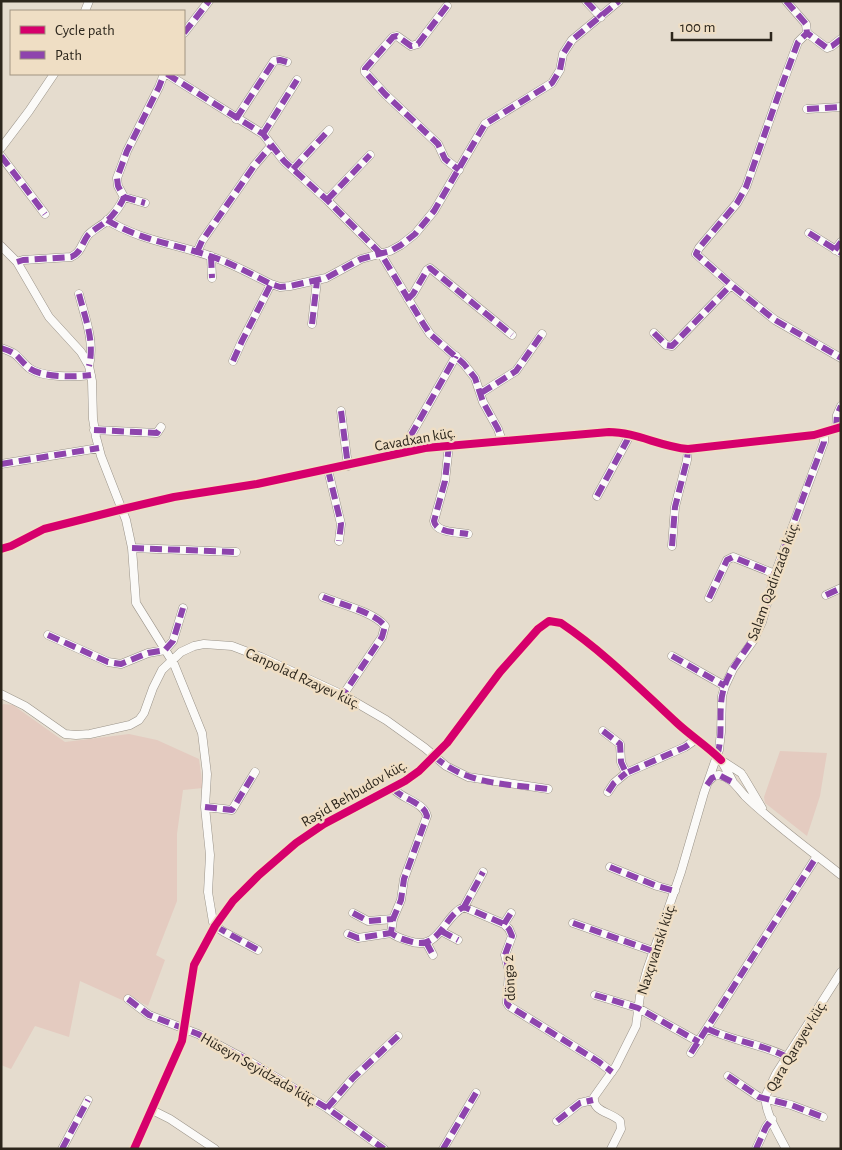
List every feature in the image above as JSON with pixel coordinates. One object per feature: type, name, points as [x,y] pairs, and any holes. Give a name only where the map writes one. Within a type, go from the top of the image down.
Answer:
[{"type":"street","points":[[586,1],[601,17]]},
{"type":"street","points":[[107,220],[140,237],[211,256],[280,287],[317,281],[336,274],[361,259],[381,254],[401,245],[423,228],[485,124],[552,83],[559,73],[563,54],[572,40],[619,1]]},
{"type":"street","points":[[786,1],[806,24],[807,33],[824,46],[828,48],[841,39]]},
{"type":"street","points":[[185,32],[206,2]]},
{"type":"street","points":[[447,6],[418,44],[411,46],[397,36],[393,37],[365,69],[365,72],[438,144],[448,162],[459,170]]},
{"type":"street","points":[[807,33],[798,42],[746,187],[736,203],[696,252],[697,257],[775,320],[841,358]]},
{"type":"street","points":[[236,118],[274,61],[287,62]]},
{"type":"street","points":[[1,148],[29,112],[53,75]]},
{"type":"street","points":[[145,203],[124,197],[118,186],[117,178],[127,151],[165,75]]},
{"type":"street","points":[[167,75],[195,90],[263,134],[270,146],[381,254],[430,334],[456,356],[475,378],[483,402],[498,429],[502,441]]},
{"type":"street","points":[[263,134],[298,80]]},
{"type":"street","points":[[807,109],[841,107]]},
{"type":"street","points":[[293,169],[329,130]]},
{"type":"street","points":[[197,252],[202,241],[270,146]]},
{"type":"street","points":[[327,200],[370,155]]},
{"type":"street","points":[[1,156],[45,214]]},
{"type":"street","points":[[17,262],[71,257],[75,255],[87,237],[107,220],[120,205],[124,197]]},
{"type":"street","points":[[809,233],[838,252],[841,242]]},
{"type":"street","points":[[1,246],[17,262],[49,317],[81,352],[89,366],[92,375],[94,430],[99,448],[123,509],[132,548],[136,603],[172,660],[202,732],[207,774],[205,807],[210,855],[208,892],[211,916],[215,926],[258,950]]},
{"type":"street","points":[[211,256],[212,278]]},
{"type":"street","points":[[408,299],[430,268],[512,335]]},
{"type":"street","points":[[312,324],[317,281]]},
{"type":"street","points":[[233,361],[271,284]]},
{"type":"street","points":[[654,333],[666,345],[672,346],[731,285]]},
{"type":"street","points":[[79,294],[90,336],[92,352],[89,366]]},
{"type":"street","points":[[481,393],[516,371],[542,334]]},
{"type":"street","points":[[1,348],[14,353],[29,368],[39,373],[68,376],[92,375]]},
{"type":"street","points":[[405,453],[408,442],[456,356]]},
{"type":"street","points":[[838,428],[837,415],[841,406]]},
{"type":"street","points":[[341,411],[348,466]]},
{"type":"street","points":[[94,430],[158,433],[161,427]]},
{"type":"street","name":"Cavadxan küç.","points":[[1,550],[44,529],[174,497],[248,486],[450,445],[590,432],[619,432],[672,447],[688,449],[824,433],[838,428]]},
{"type":"street","name":"Salam Qədirzadə küç.","points":[[719,758],[724,686],[758,632],[775,574],[824,442],[824,433]]},
{"type":"street","points":[[596,496],[630,435]]},
{"type":"street","points":[[450,445],[445,481],[434,524],[439,529],[468,534]]},
{"type":"street","points":[[1,464],[99,448]]},
{"type":"street","points":[[672,546],[675,508],[688,460],[688,449]]},
{"type":"street","points":[[328,470],[341,524],[339,542]]},
{"type":"street","points":[[132,548],[236,552]]},
{"type":"street","points":[[709,598],[730,558],[733,557],[775,574]]},
{"type":"street","points":[[826,595],[841,588]]},
{"type":"street","points":[[323,597],[373,616],[385,626],[382,637],[343,695]]},
{"type":"street","points":[[48,635],[114,664],[121,664],[148,653],[165,650],[173,641],[183,608]]},
{"type":"street","name":"Rəşid Behbudov küç.","points":[[134,1149],[178,1051],[184,1029],[194,965],[215,926],[241,892],[296,843],[341,814],[393,788],[412,776],[457,731],[510,660],[538,629],[549,620],[561,623],[612,661],[695,740],[742,774]]},
{"type":"street","name":"Canpolad Rzayev küç.","points":[[2,695],[25,706],[65,734],[90,734],[130,725],[139,720],[146,709],[158,677],[181,652],[194,646],[214,644],[232,646],[261,657],[343,695],[386,720],[446,766],[468,777],[548,789]]},
{"type":"street","points":[[672,656],[724,686]]},
{"type":"street","points":[[603,731],[620,744],[621,762],[626,773]]},
{"type":"street","points":[[608,792],[626,773],[684,747],[695,740]]},
{"type":"street","points":[[719,758],[744,794],[765,814],[841,875]]},
{"type":"street","name":"Naxçıvanski küç.","points":[[594,1100],[596,1094],[612,1072],[636,1026],[642,987],[653,951],[707,785],[719,758]]},
{"type":"street","points":[[205,807],[232,810],[255,772]]},
{"type":"street","points":[[707,785],[712,778],[719,775],[741,784],[744,781],[742,774]]},
{"type":"street","points":[[742,774],[765,814]]},
{"type":"street","points":[[391,933],[393,919],[402,900],[404,879],[427,816],[424,809],[399,795],[393,788]]},
{"type":"street","points":[[691,1053],[817,856]]},
{"type":"street","points":[[610,866],[657,886],[674,891]]},
{"type":"street","points":[[348,934],[358,938],[391,933],[413,943],[426,942],[436,936],[456,912],[464,907],[483,872]]},
{"type":"street","points":[[464,907],[504,924],[510,913]]},
{"type":"street","points":[[353,913],[368,920],[393,919]]},
{"type":"street","name":"döngə 2","points":[[504,924],[512,936],[505,955],[509,971],[509,1006],[612,1072]]},
{"type":"street","points":[[573,924],[653,951]]},
{"type":"street","points":[[441,931],[458,940]]},
{"type":"street","points":[[426,942],[433,955]]},
{"type":"street","name":"Qara Qarayev küç.","points":[[786,1149],[765,1099],[772,1082],[841,972]]},
{"type":"street","points":[[596,995],[638,1008],[698,1042]]},
{"type":"street","name":"Hüseyn Seyidzadə küç.","points":[[128,1000],[149,1015],[198,1034],[249,1061],[327,1108],[384,1149]]},
{"type":"street","points":[[708,1029],[787,1058]]},
{"type":"street","points":[[327,1108],[353,1078],[398,1036]]},
{"type":"street","points":[[728,1076],[754,1094],[765,1099],[791,1105],[823,1117]]},
{"type":"street","points":[[443,1149],[476,1093]]},
{"type":"street","points":[[62,1149],[88,1100]]},
{"type":"street","points":[[557,1121],[580,1103],[594,1100],[598,1108],[620,1120],[621,1129],[611,1149]]},
{"type":"street","points":[[152,1110],[170,1119],[215,1149]]},
{"type":"street","points":[[756,1149],[766,1127],[772,1119]]},
{"type":"shaded area","points":[[3,704],[13,705],[65,742],[129,734],[157,740],[199,759],[203,788],[183,790],[177,834],[177,901],[156,955],[165,960],[148,1006],[127,996],[124,1001],[80,981],[69,1037],[35,1026],[11,1069],[1,1065],[1,707]]},
{"type":"shaded area","points":[[780,751],[827,753],[820,796],[807,836],[765,803],[764,797]]},
{"type":"marked path","points":[[185,32],[209,1]]},
{"type":"marked path","points":[[586,1],[601,17]]},
{"type":"marked path","points":[[107,220],[144,237],[218,259],[280,287],[326,278],[361,259],[390,251],[415,234],[434,211],[485,124],[552,83],[560,70],[563,54],[572,40],[619,1]]},
{"type":"marked path","points":[[786,1],[806,24],[807,33]]},
{"type":"marked path","points":[[447,6],[418,44],[411,46],[397,36],[393,37],[365,69],[365,72],[385,94],[438,144],[445,159],[459,170]]},
{"type":"marked path","points":[[841,39],[827,48],[807,33],[798,42],[746,187],[737,203],[696,254],[775,320],[841,358]]},
{"type":"marked path","points":[[236,119],[274,61],[287,62]]},
{"type":"marked path","points":[[17,262],[71,257],[79,250],[88,235],[108,220],[115,212],[124,197],[118,186],[117,178],[127,151],[164,75]]},
{"type":"marked path","points":[[169,75],[263,134],[284,161],[327,200],[381,254],[430,334],[464,364],[475,378],[483,402],[498,429],[502,441]]},
{"type":"marked path","points":[[263,134],[297,80]]},
{"type":"marked path","points":[[807,109],[841,107]]},
{"type":"marked path","points":[[293,169],[329,130]]},
{"type":"marked path","points":[[197,252],[202,241],[254,166],[271,146]]},
{"type":"marked path","points":[[327,200],[370,155]]},
{"type":"marked path","points":[[1,156],[45,214]]},
{"type":"marked path","points":[[124,197],[145,203]]},
{"type":"marked path","points":[[809,233],[841,253]]},
{"type":"marked path","points":[[835,250],[841,242]]},
{"type":"marked path","points":[[211,256],[212,278]]},
{"type":"marked path","points":[[408,299],[430,268],[512,335]]},
{"type":"marked path","points":[[312,324],[317,281]]},
{"type":"marked path","points":[[233,361],[271,284]]},
{"type":"marked path","points":[[654,333],[666,345],[672,346],[731,285]]},
{"type":"marked path","points":[[79,294],[90,339],[91,357],[89,366]]},
{"type":"marked path","points":[[481,393],[516,371],[542,334]]},
{"type":"marked path","points":[[1,348],[15,354],[29,368],[42,374],[91,375]]},
{"type":"marked path","points":[[405,453],[407,442],[456,356]]},
{"type":"marked path","points":[[836,429],[837,415],[841,406]]},
{"type":"marked path","points":[[341,411],[348,466]]},
{"type":"marked path","points":[[94,430],[157,433],[161,427]]},
{"type":"marked path","points":[[717,756],[724,688],[731,671],[762,622],[775,574],[824,442],[824,433]]},
{"type":"marked path","points":[[597,496],[630,435]]},
{"type":"marked path","points":[[449,445],[445,481],[434,521],[443,530],[468,534]]},
{"type":"marked path","points":[[1,464],[99,448]]},
{"type":"marked path","points":[[672,546],[675,507],[688,449]]},
{"type":"marked path","points":[[328,470],[341,524],[339,541]]},
{"type":"marked path","points":[[132,548],[236,552]]},
{"type":"marked path","points":[[709,598],[727,560],[733,557],[775,574]]},
{"type":"marked path","points":[[826,595],[841,588]]},
{"type":"marked path","points":[[323,597],[365,613],[385,626],[382,637],[343,695]]},
{"type":"marked path","points":[[48,635],[108,662],[121,664],[148,653],[165,650],[173,641],[183,608]]},
{"type":"marked path","points":[[672,656],[725,686]]},
{"type":"marked path","points":[[603,731],[620,744],[621,762],[626,773],[685,747],[695,740]]},
{"type":"marked path","points":[[434,756],[446,766],[473,778],[488,782],[548,789]]},
{"type":"marked path","points":[[205,807],[232,810],[255,772]]},
{"type":"marked path","points":[[608,792],[614,783],[626,773]]},
{"type":"marked path","points":[[707,785],[712,778],[719,775],[734,783]]},
{"type":"marked path","points":[[393,788],[422,807],[427,816],[404,879],[401,900],[393,919],[391,933],[409,941],[428,942],[440,932],[457,911],[464,907],[504,924],[512,936],[505,955],[509,971],[507,1003],[509,1006],[612,1072]]},
{"type":"marked path","points":[[691,1053],[817,856]]},
{"type":"marked path","points":[[610,867],[657,886],[675,891]]},
{"type":"marked path","points":[[464,907],[483,872]]},
{"type":"marked path","points":[[353,913],[368,921],[393,919]]},
{"type":"marked path","points":[[504,924],[511,913]]},
{"type":"marked path","points":[[573,923],[653,951]]},
{"type":"marked path","points":[[215,926],[258,950]]},
{"type":"marked path","points":[[441,931],[458,940]]},
{"type":"marked path","points":[[348,934],[358,938],[391,933]]},
{"type":"marked path","points":[[426,942],[433,955]]},
{"type":"marked path","points":[[595,995],[638,1008],[699,1042]]},
{"type":"marked path","points":[[128,999],[149,1015],[198,1034],[249,1061],[327,1108],[384,1149]]},
{"type":"marked path","points":[[708,1029],[787,1057]]},
{"type":"marked path","points":[[327,1108],[353,1078],[398,1036]]},
{"type":"marked path","points":[[728,1076],[759,1097],[791,1105],[823,1117]]},
{"type":"marked path","points":[[443,1149],[476,1093]]},
{"type":"marked path","points":[[62,1149],[88,1100]]},
{"type":"marked path","points":[[557,1121],[580,1103],[593,1100]]},
{"type":"marked path","points":[[756,1149],[766,1127],[772,1119]]},
{"type":"cycle path","points":[[1,549],[44,529],[123,509],[174,497],[257,484],[425,448],[609,432],[629,434],[668,446],[688,449],[814,435],[841,427]]},
{"type":"cycle path","points":[[134,1149],[182,1041],[194,965],[215,926],[233,901],[259,875],[296,843],[324,824],[405,781],[419,771],[447,743],[500,672],[538,629],[549,621],[561,623],[592,646],[682,728],[721,760]]}]
